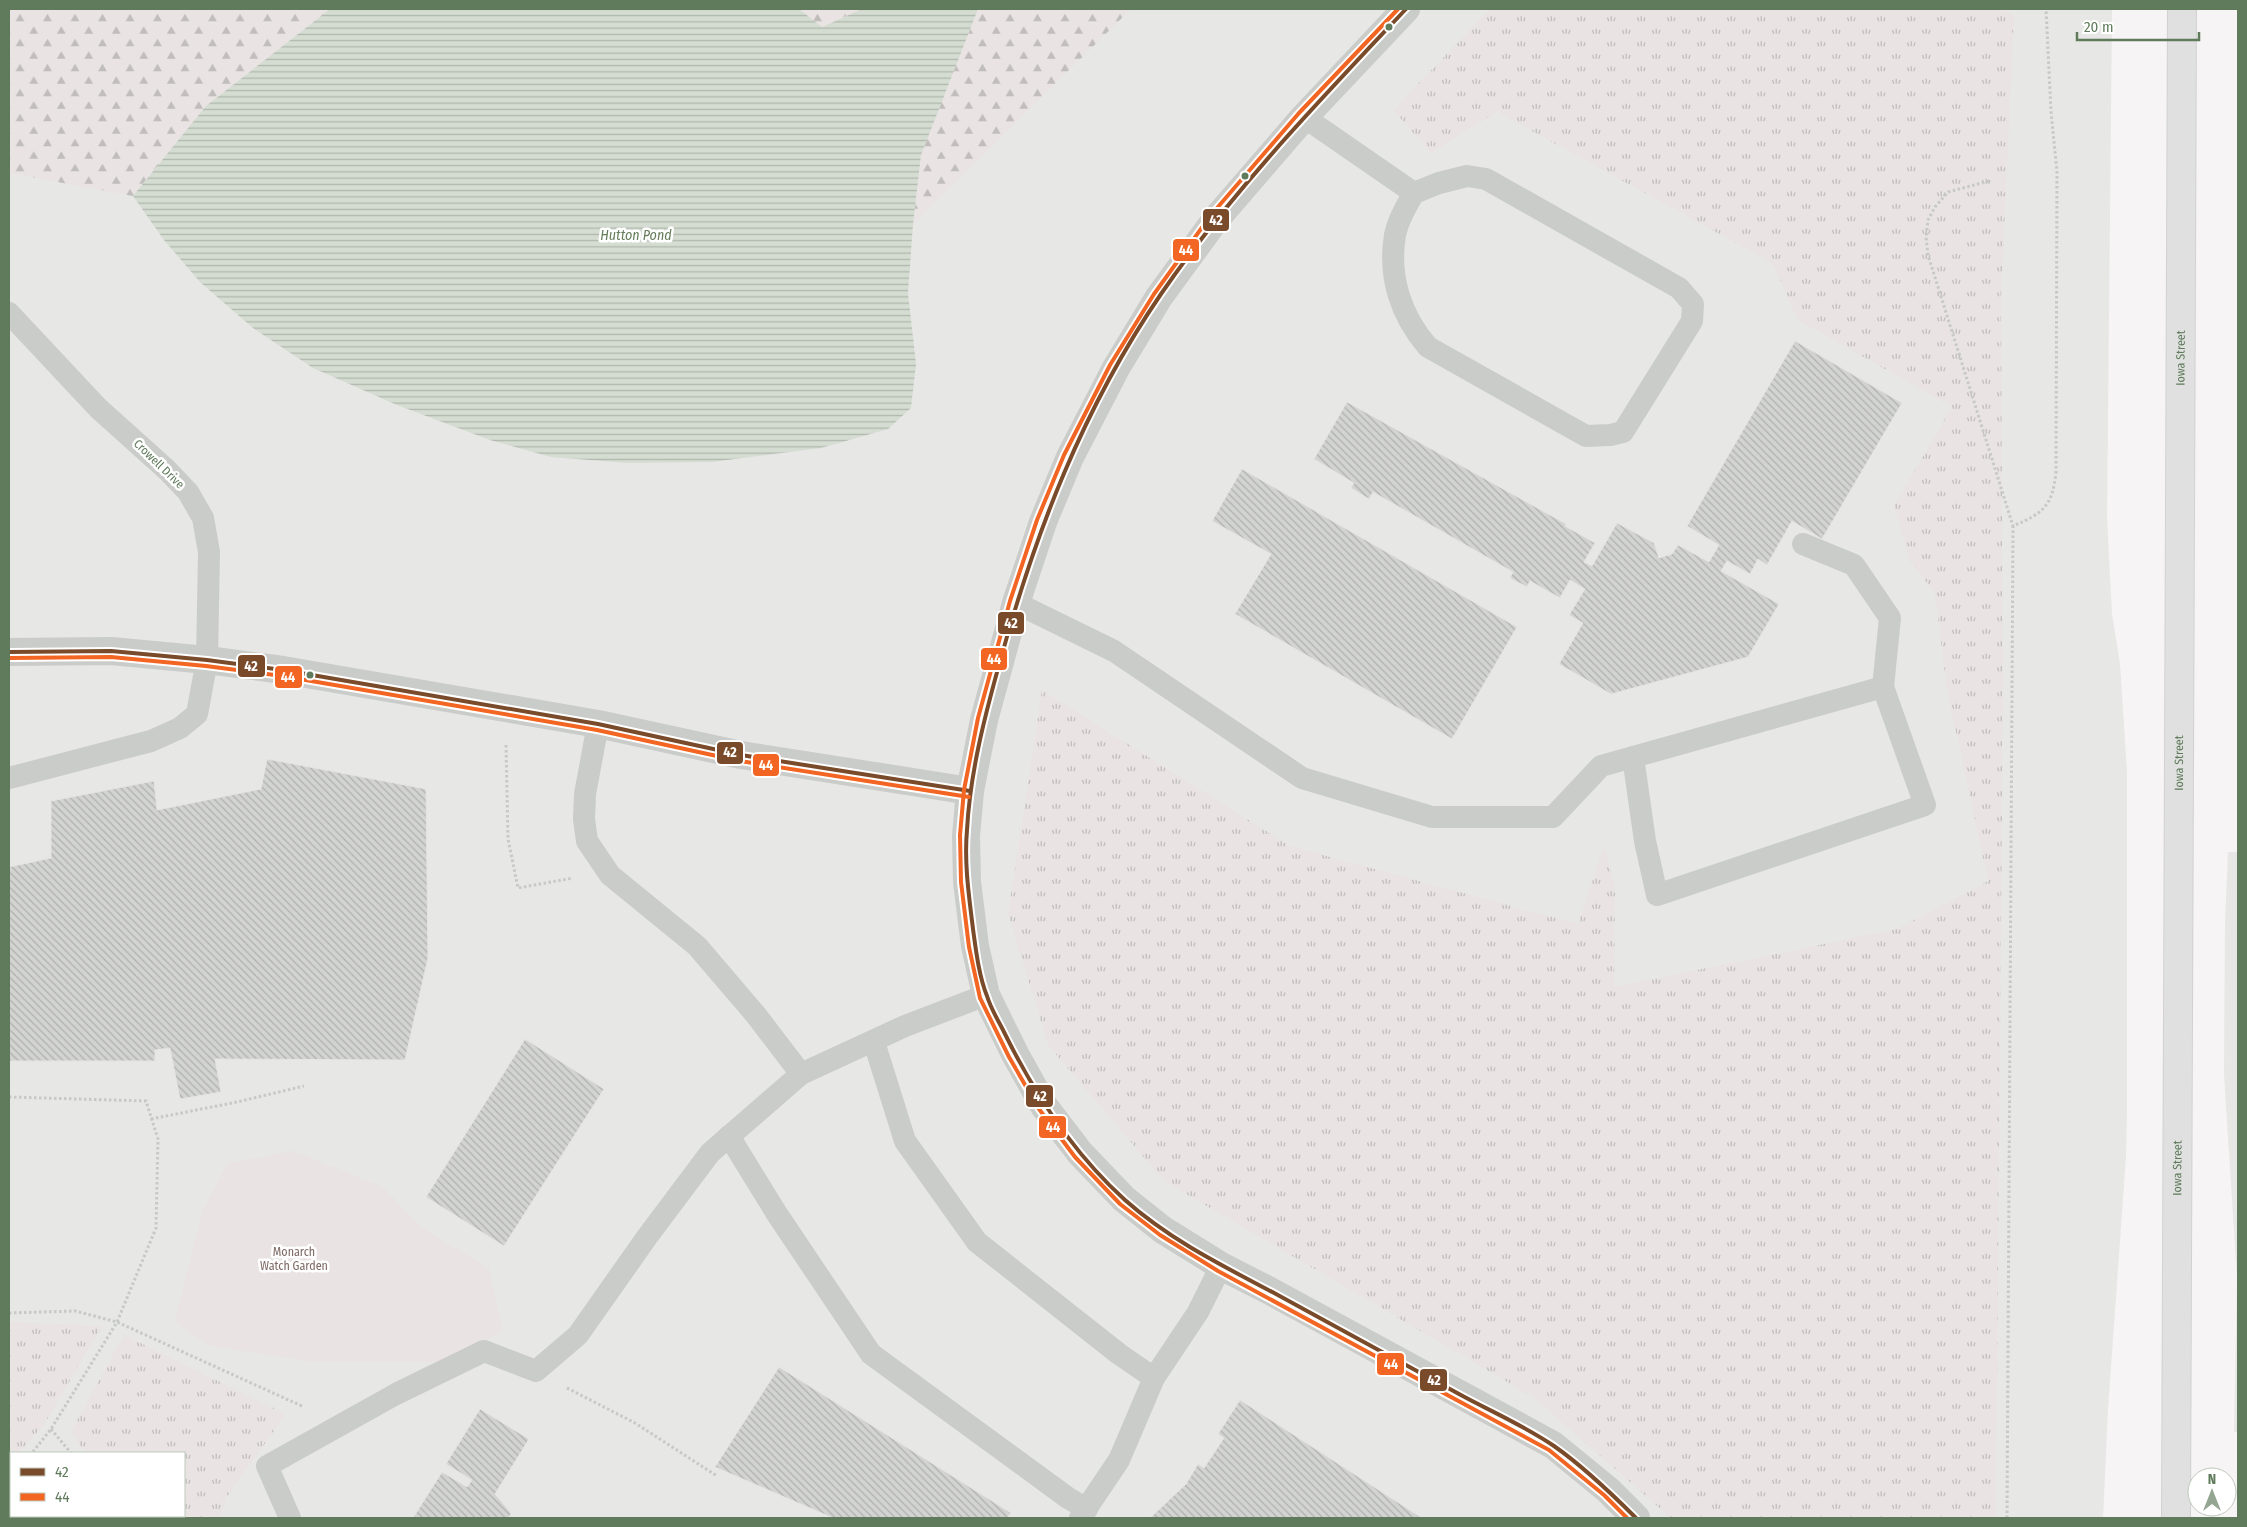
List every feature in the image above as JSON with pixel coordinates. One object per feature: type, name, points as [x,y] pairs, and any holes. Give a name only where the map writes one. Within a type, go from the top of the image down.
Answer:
[{"type":"highway","name":"Iowa Street","points":[[2176,1518],[2182,9]]},
{"type":"street","points":[[1406,9],[1304,117],[1216,219],[1159,297],[1116,368],[1070,457],[1043,522],[1016,603],[984,720],[970,791],[966,836],[967,882],[975,946],[986,995],[1015,1054],[1044,1106],[1080,1153],[1124,1198],[1163,1230],[1221,1266],[1553,1445],[1608,1490],[1636,1518]]},
{"type":"street","points":[[9,652],[111,651],[207,660],[377,686],[598,724],[741,755],[970,791]]},
{"type":"lane","points":[[1304,117],[1414,193]]},
{"type":"lane","points":[[1467,176],[1486,179],[1679,288],[1693,304],[1692,321],[1623,432],[1610,435],[1586,436],[1428,347],[1416,333],[1400,305],[1393,267],[1395,234],[1403,212],[1414,193],[1439,183],[1467,176]]},
{"type":"lane","name":"Crowell Drive","points":[[9,313],[98,408],[167,470],[188,492],[203,518],[209,552],[207,660],[197,714],[180,728],[151,741],[9,778]]},
{"type":"lane","points":[[1633,757],[1645,841],[1657,895],[1925,805],[1883,688],[1890,618],[1854,564],[1803,544]]},
{"type":"lane","points":[[1016,603],[1114,651],[1302,778],[1432,817],[1553,817],[1601,766],[1883,688]]},
{"type":"lane","points":[[598,724],[585,794],[584,819],[587,840],[610,875],[697,946],[756,1015],[801,1074]]},
{"type":"lane","points":[[290,1518],[267,1466],[396,1394],[484,1351],[536,1371],[578,1335],[647,1237],[710,1153],[801,1074],[874,1042],[905,1026],[986,995]]},
{"type":"lane","points":[[874,1042],[905,1141],[977,1242],[1119,1354],[1154,1378]]},
{"type":"lane","points":[[729,1136],[777,1214],[870,1354],[1068,1498],[1083,1514],[1119,1460],[1154,1378],[1198,1312],[1221,1266]]},
{"type":"path","points":[[2013,526],[2034,517],[2045,508],[2054,494],[2056,473],[2057,172],[2051,112],[2046,9]]},
{"type":"path","points":[[1989,181],[1948,192],[1932,213],[1926,237],[1928,255],[2013,526],[2007,1518]]},
{"type":"path","points":[[506,739],[508,839],[518,888],[574,877]]},
{"type":"path","points":[[151,1119],[237,1102],[304,1086]]},
{"type":"path","points":[[9,1096],[146,1101],[158,1139],[156,1228],[117,1322],[51,1429],[33,1452]]},
{"type":"path","points":[[51,1429],[70,1452]]},
{"type":"shaded area","points":[[9,9],[2112,9],[2107,519],[2112,614],[2120,664],[2127,772],[2127,1111],[2126,1156],[2108,1409],[2103,1518],[9,1518]]},
{"type":"shaded area","points":[[2228,852],[2238,852],[2238,1432],[2234,1432],[2237,1278],[2224,1074],[2225,923]]},
{"type":"green space","points":[[9,9],[330,9],[206,106],[133,196],[9,173]]},
{"type":"green space","points":[[799,9],[862,9],[821,27]]},
{"type":"green space","points":[[978,9],[1131,9],[913,224],[921,155]]},
{"type":"green space","points":[[1490,9],[1998,9],[2014,15],[2001,299],[2003,692],[1996,1518],[1671,1518],[1533,1397],[1164,1181],[1048,1045],[1008,914],[1042,690],[1290,846],[1578,924],[1604,846],[1615,887],[1614,987],[1897,929],[1988,881],[1947,690],[1935,593],[1909,560],[1894,505],[1952,407],[1798,320],[1772,263],[1497,112],[1431,153],[1393,110]]},
{"type":"green space","name":"Monarch Watch Garden","points":[[294,1151],[383,1187],[421,1227],[489,1268],[503,1331],[445,1362],[314,1362],[210,1346],[175,1322],[202,1212],[227,1164]]},
{"type":"green space","points":[[9,1322],[102,1326],[45,1423],[20,1452],[10,1452],[9,1465]]},
{"type":"green space","points":[[124,1335],[286,1414],[226,1498],[220,1518],[98,1518],[185,1517],[185,1452],[84,1452],[71,1431]]},
{"type":"water","name":"Hutton Pond","points":[[330,9],[799,9],[822,27],[862,9],[978,9],[921,155],[908,293],[916,364],[911,408],[888,429],[821,448],[712,462],[628,463],[551,457],[490,440],[397,405],[313,368],[253,328],[200,282],[164,240],[133,196],[206,106]]},
{"type":"building","points":[[1795,341],[1902,403],[1822,539],[1792,521],[1767,565],[1758,559],[1750,574],[1727,561],[1721,571],[1779,604],[1748,657],[1611,694],[1559,664],[1583,623],[1569,615],[1585,589],[1570,580],[1560,598],[1530,581],[1527,587],[1510,578],[1513,572],[1373,492],[1369,499],[1351,488],[1354,483],[1314,459],[1347,402],[1566,524],[1565,526],[1595,543],[1584,562],[1592,566],[1617,523],[1654,543],[1659,558],[1672,554],[1678,545],[1709,562],[1719,545],[1687,526]]},
{"type":"building","points":[[1242,469],[1517,627],[1452,739],[1235,614],[1271,554],[1212,521]]},
{"type":"building","points":[[267,759],[426,789],[428,958],[405,1060],[215,1059],[221,1092],[180,1099],[170,1048],[155,1050],[155,1061],[9,1061],[9,867],[51,858],[51,801],[154,781],[157,810],[261,789]]},
{"type":"building","points":[[525,1039],[604,1089],[504,1246],[426,1197]]},
{"type":"building","points":[[779,1367],[1011,1513],[1007,1518],[833,1518],[715,1467]]},
{"type":"building","points":[[1240,1400],[1422,1518],[1150,1518],[1186,1484],[1198,1464],[1204,1468],[1224,1438],[1218,1434]]},
{"type":"building","points":[[480,1409],[529,1439],[495,1494],[511,1513],[509,1518],[413,1518],[442,1472],[467,1487],[472,1480],[446,1464]]},
{"type":"transit line","name":"44","points":[[1398,9],[1299,113],[1211,215],[1154,294],[1110,365],[1064,455],[1037,520],[1010,601],[978,718],[964,790],[960,835],[961,882],[969,947],[980,998],[1009,1057],[1039,1109],[1075,1157],[1120,1204],[1160,1235],[1218,1271],[1549,1450],[1604,1495],[1627,1518]]},
{"type":"transit line","name":"42","points":[[1406,9],[1278,147],[1188,256],[1133,337],[1085,427],[1064,473],[1013,616],[988,706],[971,788],[966,855],[977,955],[984,988],[990,1005],[1042,1100],[1072,1143],[1106,1182],[1125,1200],[1160,1228],[1198,1252],[1543,1439],[1587,1471],[1636,1518]]},
{"type":"transit line","name":"42","points":[[9,652],[111,651],[207,660],[283,670],[598,724],[741,755],[970,791]]},
{"type":"transit line","name":"44","points":[[9,658],[111,657],[206,666],[282,676],[597,730],[740,761],[969,797]]}]
